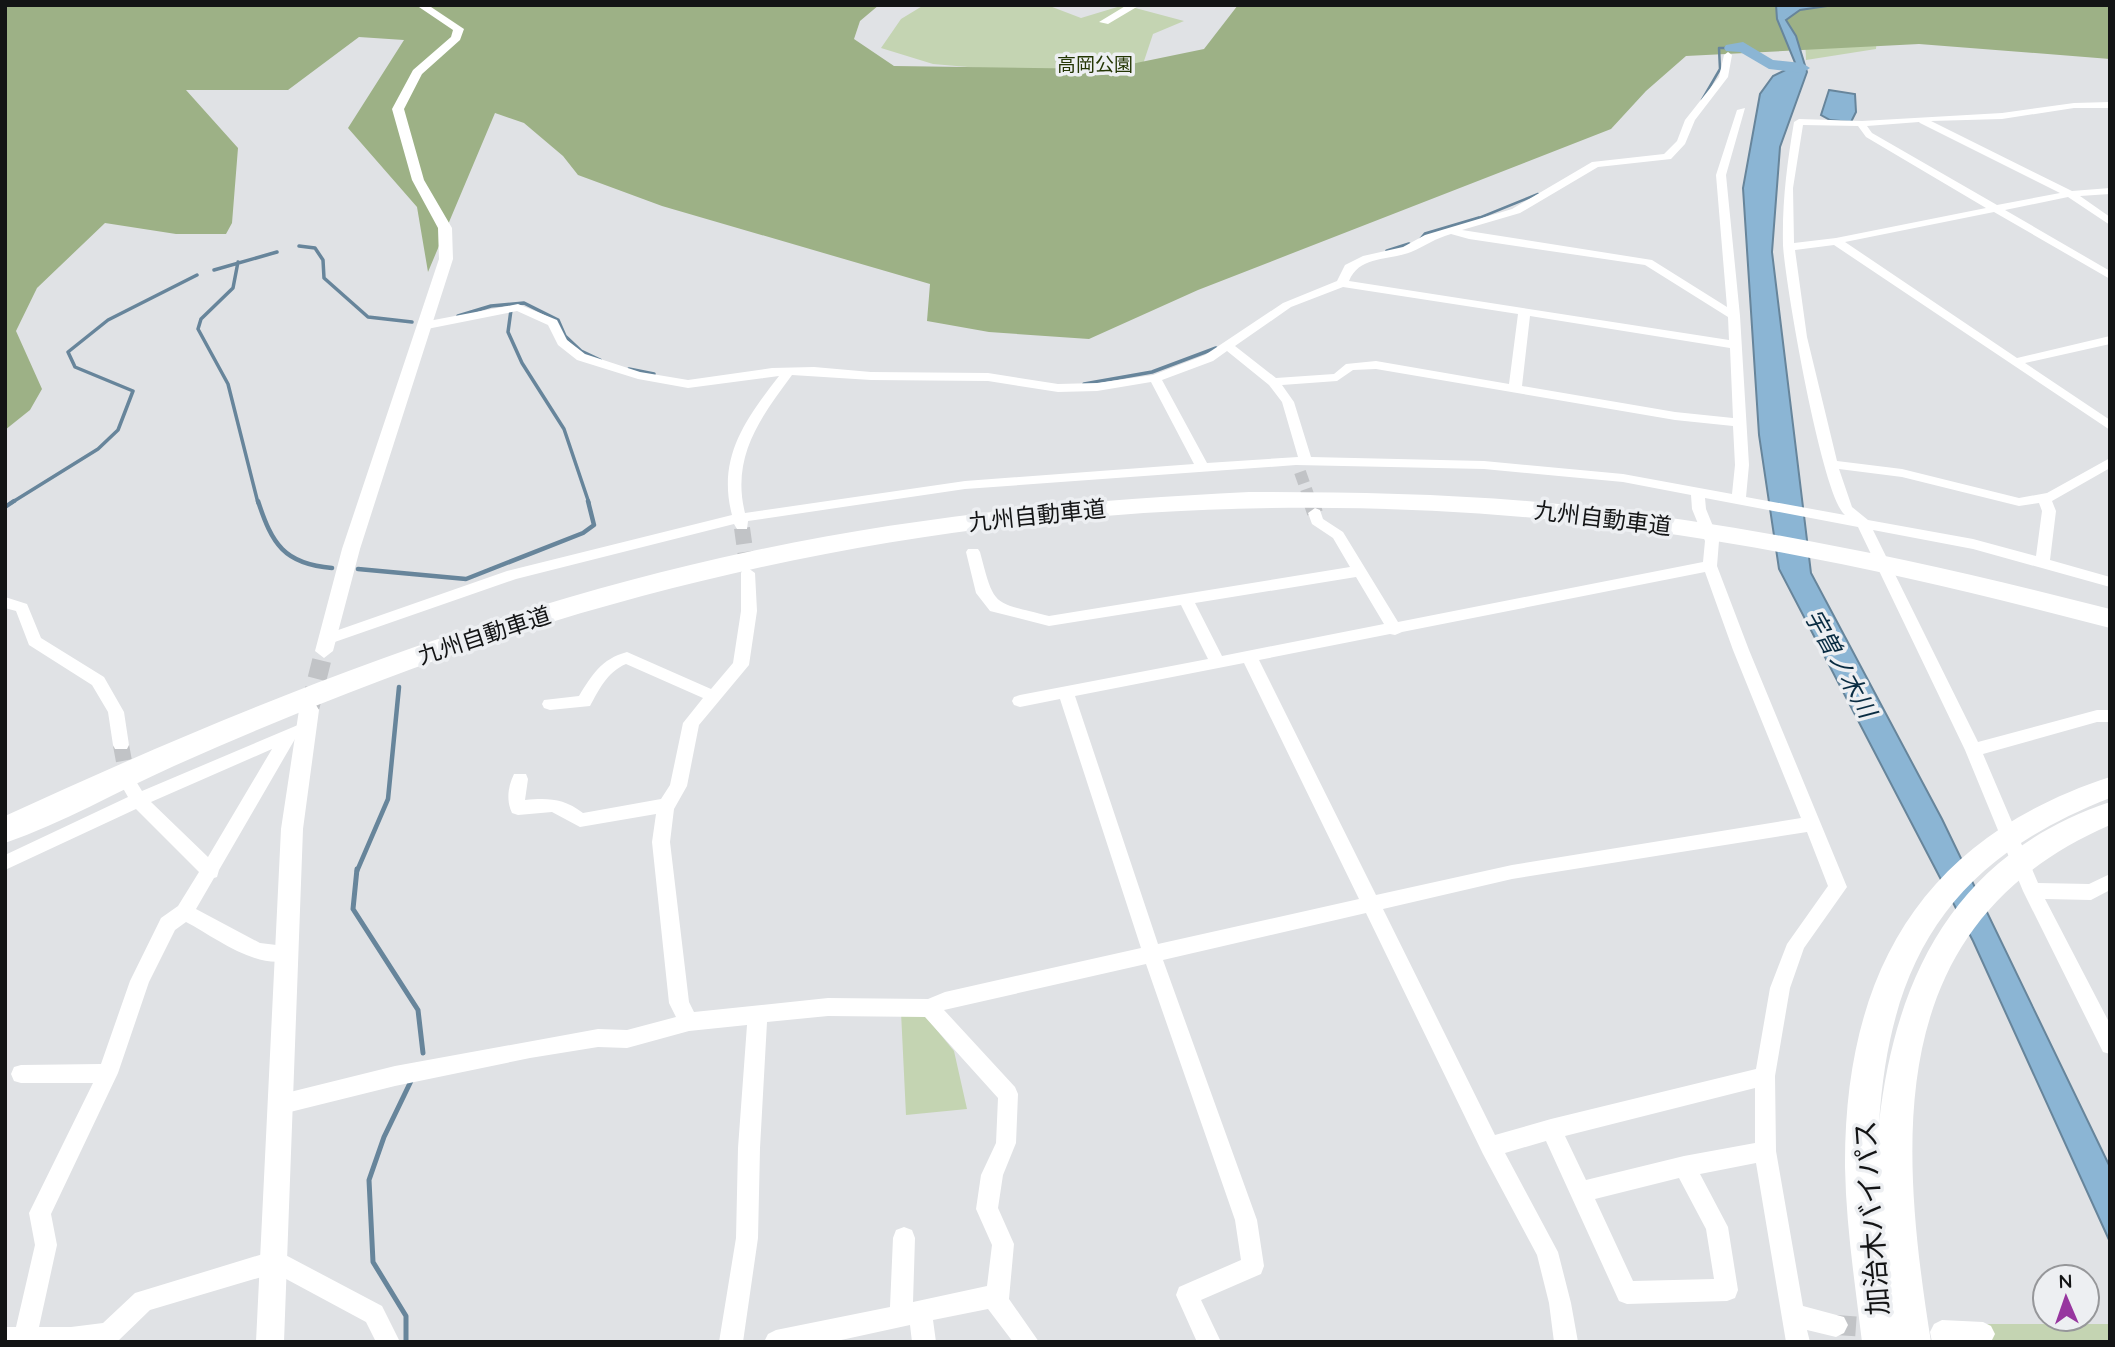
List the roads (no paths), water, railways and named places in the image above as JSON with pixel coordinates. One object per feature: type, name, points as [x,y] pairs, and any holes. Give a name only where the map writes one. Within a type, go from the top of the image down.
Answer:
[{"type":"highway","name":"九州自動車道","points":[[5,811],[146,747],[268,697],[509,610],[628,575],[736,549],[877,522],[1087,495],[1296,486],[1497,494],[1678,521],[1889,558],[2110,605]]},
{"type":"highway","name":"九州自動車道","points":[[5,830],[272,711],[500,628],[631,589],[881,535],[1090,508],[1298,500],[1500,507],[1678,521]]},
{"type":"highway","name":"九州自動車道","points":[[1889,558],[2110,619]]},
{"type":"highway","name":"加治木バイパス","points":[[1880,1342],[1862,1166],[1864,1102],[1878,1022],[1905,950],[1934,902],[1967,867],[2037,833],[2110,787]]},
{"type":"highway","name":"加治木バイパス","points":[[1913,1342],[1900,1252],[1895,1181],[1895,1123],[1904,1048],[1930,975],[1948,939],[1976,899],[2037,833],[2110,813]]},
{"type":"street","points":[[326,645],[351,549],[446,259],[445,228],[418,180],[398,109],[417,72],[456,38],[459,29],[421,5]]},
{"type":"street","points":[[1104,22],[1135,5]]},
{"type":"street","points":[[1342,283],[1349,267],[1367,257],[1406,250],[1450,230],[1516,211],[1596,164],[1667,157],[1682,142],[1690,120],[1723,77],[1728,55]]},
{"type":"street","points":[[2110,105],[2093,104],[2010,116],[1921,119],[1898,124],[1860,123],[1843,126],[1799,122],[1788,188],[1788,247],[1801,337],[1831,464],[1846,509],[1862,522],[1973,750],[2032,891],[2110,1045]]},
{"type":"street","points":[[1742,110],[1721,175],[1734,316],[1744,499]]},
{"type":"street","points":[[1921,119],[2070,194],[2110,222]]},
{"type":"street","points":[[1860,123],[1869,135],[2110,276]]},
{"type":"street","points":[[1788,247],[1836,241],[2070,194],[2110,191]]},
{"type":"street","points":[[1450,230],[1469,236],[1647,262],[1734,316]]},
{"type":"street","points":[[1836,241],[2110,426]]},
{"type":"street","points":[[422,326],[439,325],[504,307],[518,307],[553,323],[562,342],[581,356],[638,375],[688,384],[788,372],[988,377],[1058,388],[1155,378],[1199,363],[1229,347],[1287,305],[1342,283],[1735,345]]},
{"type":"street","points":[[1515,389],[1524,313]]},
{"type":"street","points":[[2015,362],[2110,340]]},
{"type":"street","points":[[1229,347],[1273,382],[1288,402],[1301,465]]},
{"type":"street","points":[[1273,382],[1337,377],[1350,367],[1376,365],[1675,416],[1740,423]]},
{"type":"street","points":[[741,523],[733,484],[739,453],[771,394],[788,372]]},
{"type":"street","points":[[1155,378],[1203,469]]},
{"type":"street","points":[[1831,464],[1902,473],[2019,502],[2044,499],[2110,462]]},
{"type":"street","points":[[326,645],[512,575],[741,523],[965,485],[1301,465],[1484,465],[1623,478],[1843,517],[1973,544],[2110,582]]},
{"type":"street","points":[[1697,490],[1699,509],[1712,541],[1710,566],[1810,824],[1838,887],[1796,944],[1780,988],[1765,1076],[1765,1152],[1798,1342]]},
{"type":"street","points":[[2042,563],[2049,511],[2044,499]]},
{"type":"street","points":[[1315,513],[1317,521],[1338,534],[1395,630]]},
{"type":"street","points":[[973,551],[983,593],[995,607],[1049,621],[1359,571]]},
{"type":"street","points":[[1020,701],[1395,630],[1710,566]]},
{"type":"street","points":[[689,1022],[679,1003],[661,842],[666,805],[678,786],[691,723],[741,666],[750,611],[748,573]]},
{"type":"street","points":[[1186,601],[1217,663]]},
{"type":"street","points":[[5,603],[22,608],[34,641],[98,681],[116,712],[121,745]]},
{"type":"street","points":[[550,704],[584,702],[603,671],[616,659],[627,658],[715,697]]},
{"type":"street","points":[[1250,658],[1490,1147],[1547,1252],[1560,1303],[1566,1342]]},
{"type":"street","points":[[1065,691],[1152,954],[1246,1220],[1253,1266],[1187,1295],[1209,1342]]},
{"type":"street","points":[[1973,750],[2097,716],[2110,716]]},
{"type":"street","points":[[5,863],[301,724]]},
{"type":"street","points":[[301,724],[185,912],[168,924],[140,981],[108,1073],[40,1213],[46,1245],[18,1339],[71,1339],[108,1334],[143,1301],[276,1261],[374,1314],[388,1342]]},
{"type":"street","points":[[270,1342],[276,1261],[278,1105],[292,829],[301,724]]},
{"type":"street","points":[[520,779],[516,802],[518,808],[552,805],[564,808],[580,820],[666,805]]},
{"type":"street","points":[[128,783],[138,800],[211,872]]},
{"type":"street","points":[[278,1105],[395,1076],[598,1038],[627,1039],[689,1022],[828,1007],[929,1008],[945,1001],[1512,872],[1810,824]]},
{"type":"street","points":[[2032,891],[2091,892],[2110,881]]},
{"type":"street","points":[[185,912],[258,951],[286,953]]},
{"type":"street","points":[[929,1008],[959,1038],[982,1071],[1007,1094],[1006,1143],[992,1175],[987,1209],[1003,1244],[997,1302],[1027,1342]]},
{"type":"street","points":[[731,1342],[747,1238],[749,1148],[758,1013]]},
{"type":"street","points":[[21,1074],[108,1073]]},
{"type":"street","points":[[1490,1147],[1551,1129],[1765,1076]]},
{"type":"street","points":[[1551,1129],[1627,1293],[1727,1290],[1717,1227],[1684,1166]]},
{"type":"street","points":[[1582,1192],[1684,1166],[1765,1152]]},
{"type":"street","points":[[904,1238],[911,1313],[924,1342]]},
{"type":"street","points":[[776,1342],[999,1295]]},
{"type":"street","points":[[1792,1315],[1836,1325]]},
{"type":"street","points":[[1944,1342],[1942,1332],[1983,1334]]},
{"type":"water","points":[[1776,5],[1834,5],[1800,10],[1786,20],[1796,36],[1807,72],[1780,147],[1772,252],[1811,573],[1942,819],[2110,1167],[2110,1242],[1973,941],[1779,569],[1759,435],[1743,188],[1760,94],[1773,76],[1796,65],[1777,19]]},
{"type":"water","points":[[1829,90],[1855,94],[1856,112],[1851,122],[1830,120],[1821,115]]},
{"type":"waterway","name":"宇曽ノ木川","points":[[1732,48],[1743,47],[1769,64],[1802,68]]},
{"type":"waterway","points":[[1702,100],[1720,69],[1719,48],[1732,48]]},
{"type":"waterway","points":[[1479,218],[1538,194]]},
{"type":"waterway","points":[[1420,240],[1425,234],[1479,218]]},
{"type":"waterway","points":[[1474,220],[1479,218]]},
{"type":"waterway","points":[[1387,251],[1409,244]]},
{"type":"waterway","points":[[299,246],[315,248],[323,260],[324,278],[368,317],[412,322]]},
{"type":"waterway","points":[[238,263],[277,252]]},
{"type":"waterway","points":[[214,270],[238,263]]},
{"type":"waterway","points":[[238,263],[233,288],[201,319],[198,329],[228,384],[258,503]]},
{"type":"waterway","points":[[11,503],[98,449],[118,430],[133,391],[75,367],[68,352],[108,320],[197,275]]},
{"type":"waterway","points":[[458,316],[491,306],[524,303],[558,320],[565,336],[581,351],[600,360]]},
{"type":"waterway","points":[[511,310],[508,332],[522,363],[564,429],[589,503]]},
{"type":"waterway","points":[[1084,384],[1152,372],[1216,348]]},
{"type":"waterway","points":[[629,369],[654,374]]},
{"type":"waterway","points":[[258,501],[269,529],[282,549],[302,562],[332,568]]},
{"type":"waterway","points":[[358,569],[466,579],[583,533],[594,525],[588,501]]},
{"type":"waterway","points":[[5,507],[11,503]]},
{"type":"waterway","points":[[357,871],[388,799],[399,687]]},
{"type":"waterway","points":[[357,869],[353,909],[418,1010],[423,1053]]},
{"type":"waterway","points":[[406,1342],[406,1316],[373,1262],[369,1180],[384,1137],[411,1081]]},
{"type":"tunnel","points":[[1300,472],[1311,503]]},
{"type":"tunnel","points":[[1311,501],[1315,513]]},
{"type":"tunnel","points":[[742,528],[748,571]]},
{"type":"tunnel","points":[[310,707],[324,651]]},
{"type":"tunnel","points":[[121,745],[128,783]]},
{"type":"tunnel","points":[[1836,1325],[1879,1328]]},
{"type":"park label","name":"高岡公園","points":[[1095,64]]}]
